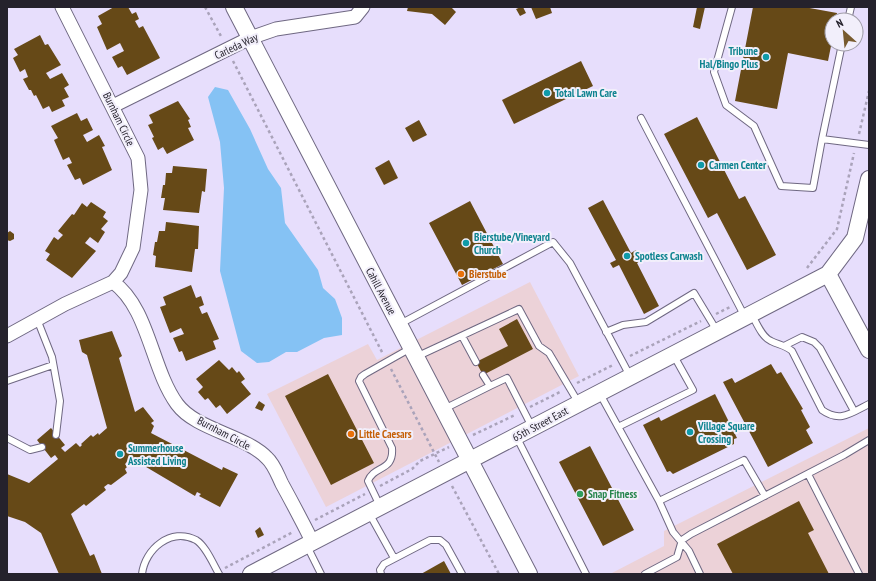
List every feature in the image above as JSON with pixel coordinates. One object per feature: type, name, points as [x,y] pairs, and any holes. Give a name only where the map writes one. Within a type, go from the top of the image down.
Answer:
[{"type":"street","name":"Burnham Circle","points":[[7,336],[113,282],[121,273],[133,248],[141,190],[138,158],[62,7]]},
{"type":"street","name":"Cahill Avenue","points":[[234,7],[529,574]]},
{"type":"street","name":"Carleda Way","points":[[113,106],[250,38],[276,29],[355,17],[363,7]]},
{"type":"street","points":[[869,179],[855,238],[828,274],[869,350]]},
{"type":"street","name":"65th Street East","points":[[251,574],[717,331],[745,311],[828,274]]},
{"type":"street","name":"Burnham Circle","points":[[113,282],[120,287],[132,303],[168,392],[178,406],[198,421],[234,437],[267,458],[304,526],[310,544]]},
{"type":"lane","points":[[732,7],[714,72],[726,105],[754,126],[782,186],[813,188],[840,52]]},
{"type":"lane","points":[[641,118],[745,311],[765,337],[786,346],[792,351],[822,410],[830,416],[837,418],[869,404]]},
{"type":"lane","points":[[822,139],[869,145]]},
{"type":"lane","points":[[399,324],[553,242],[570,264],[630,377]]},
{"type":"lane","points":[[606,332],[623,325],[646,322],[694,293],[717,331]]},
{"type":"lane","points":[[394,558],[375,510],[372,490],[369,485],[370,477],[387,466],[392,456],[392,448],[360,381],[361,377],[387,361],[462,336],[519,310],[539,346],[549,353],[578,404]]},
{"type":"lane","points":[[38,319],[53,365],[60,401],[56,435]]},
{"type":"lane","points":[[462,336],[476,362]]},
{"type":"lane","points":[[786,346],[802,337],[814,342],[820,348],[854,411]]},
{"type":"lane","points":[[618,427],[693,390],[673,354]]},
{"type":"lane","points":[[7,381],[53,365]]},
{"type":"lane","points":[[483,375],[490,386]]},
{"type":"lane","points":[[443,410],[508,378],[532,428]]},
{"type":"lane","points":[[599,393],[659,501],[673,532],[682,540],[700,574]]},
{"type":"lane","points":[[516,436],[586,574]]},
{"type":"lane","points":[[7,438],[30,450],[42,447]]},
{"type":"lane","points":[[645,574],[677,557],[682,540],[808,474],[869,440]]},
{"type":"lane","points":[[659,501],[744,460],[765,496]]},
{"type":"lane","points":[[808,474],[859,574]]},
{"type":"lane","points":[[142,574],[143,566],[148,556],[159,543],[173,537],[186,537],[197,541],[204,549],[218,573]]},
{"type":"lane","points":[[381,574],[380,570],[384,564],[430,540],[440,540],[446,545],[462,574]]},
{"type":"lane","points":[[310,544],[321,574]]},
{"type":"path","points":[[205,7],[445,474],[499,574]]},
{"type":"path","points":[[806,269],[837,229],[869,90]]},
{"type":"path","points":[[218,573],[412,469],[420,461],[621,360],[709,317],[745,311]]},
{"type":"shaded area","points":[[530,282],[579,376],[326,507],[267,394],[368,344],[377,360]]},
{"type":"shaded area","points":[[869,428],[869,574],[610,574],[664,546],[664,531]]},
{"type":"water","points":[[215,87],[228,90],[250,129],[268,169],[281,188],[285,223],[318,270],[323,288],[335,299],[342,318],[342,335],[324,338],[297,352],[286,352],[269,362],[257,363],[241,351],[220,271],[224,188],[220,142],[208,97]]},
{"type":"building","points":[[114,7],[128,7],[132,14],[136,12],[139,19],[135,21],[139,28],[143,26],[160,58],[127,75],[122,66],[118,68],[112,57],[124,51],[120,43],[107,50],[97,27],[102,24],[98,16]]},
{"type":"building","points":[[408,7],[451,7],[456,12],[445,25],[432,14],[407,11]]},
{"type":"building","points":[[523,7],[526,13],[520,16],[516,9]]},
{"type":"building","points":[[531,7],[550,7],[552,13],[536,19]]},
{"type":"building","points":[[697,7],[705,7],[700,29],[693,27]]},
{"type":"building","name":"Tribune Hal/Bingo Plus","points":[[753,7],[804,7],[832,12],[824,12],[824,52],[830,52],[828,61],[788,53],[777,109],[735,101]]},
{"type":"building","points":[[40,35],[45,45],[48,44],[61,65],[46,73],[50,79],[62,73],[69,85],[64,88],[69,97],[62,100],[65,106],[52,112],[49,106],[43,109],[36,95],[34,96],[31,90],[29,90],[23,79],[28,77],[25,69],[20,72],[13,58],[18,55],[14,49]]},
{"type":"building","name":"Total Lawn Care","points":[[581,61],[593,86],[514,124],[502,100]]},
{"type":"building","points":[[178,101],[190,119],[188,120],[191,127],[188,128],[194,140],[167,154],[163,147],[158,150],[152,138],[154,137],[148,125],[153,123],[149,115]]},
{"type":"building","points":[[77,113],[81,121],[87,118],[93,130],[83,135],[87,142],[99,135],[105,146],[102,147],[112,170],[83,185],[80,178],[75,180],[67,165],[72,163],[69,157],[63,160],[54,140],[58,138],[51,126]]},
{"type":"building","name":"Carmen Center","points":[[697,117],[739,199],[745,196],[776,255],[747,270],[717,213],[708,218],[664,134]]},
{"type":"building","points":[[419,120],[427,135],[413,142],[405,128]]},
{"type":"building","points":[[389,160],[398,178],[384,185],[375,168]]},
{"type":"building","points":[[173,166],[207,169],[205,192],[202,191],[199,213],[163,210],[165,198],[161,198],[163,185],[165,185],[166,173],[172,173]]},
{"type":"building","name":"Spotless Carwash","points":[[603,200],[631,253],[636,250],[642,260],[637,263],[659,306],[644,314],[619,265],[613,268],[610,263],[616,260],[588,208]]},
{"type":"building","name":"Bierstube/Vineyard Church","points":[[470,201],[503,264],[462,285],[429,223]]},
{"type":"building","points":[[91,202],[106,212],[103,217],[108,221],[101,229],[105,232],[98,243],[90,237],[85,243],[96,251],[72,278],[46,260],[50,254],[45,251],[54,237],[58,240],[63,235],[58,231],[72,214],[74,215],[82,203],[87,207]]},
{"type":"building","points":[[166,222],[199,226],[198,249],[195,249],[192,272],[155,267],[156,256],[153,255],[155,242],[157,242],[159,231],[165,231]]},
{"type":"building","points":[[10,231],[14,234],[14,239],[10,241],[7,240],[7,233]]},
{"type":"building","points":[[191,285],[196,298],[201,296],[204,305],[199,307],[202,314],[207,312],[219,339],[213,341],[216,349],[186,361],[182,351],[179,352],[173,338],[184,334],[181,328],[170,333],[160,307],[166,305],[163,297]]},
{"type":"building","points":[[517,319],[533,349],[483,375],[476,362],[508,346],[499,329]]},
{"type":"building","name":"Summerhouse Assisted Living","points":[[112,331],[122,356],[119,358],[135,412],[143,407],[154,421],[151,423],[154,426],[151,433],[222,470],[223,467],[238,474],[220,507],[199,496],[201,494],[197,492],[195,496],[131,458],[125,464],[127,467],[125,469],[127,473],[111,485],[108,484],[104,487],[106,490],[86,506],[84,504],[71,514],[90,556],[94,554],[102,574],[59,574],[41,533],[25,522],[7,516],[7,474],[29,483],[58,459],[55,455],[51,458],[37,440],[51,428],[65,445],[61,448],[65,452],[76,443],[80,447],[82,445],[81,444],[91,435],[93,437],[98,433],[99,435],[107,428],[87,355],[82,352],[79,340]]},
{"type":"building","points":[[219,360],[229,370],[232,367],[237,373],[239,371],[245,379],[241,382],[251,394],[227,414],[220,405],[216,408],[208,398],[205,400],[198,392],[203,387],[196,379]]},
{"type":"building","points":[[771,364],[777,374],[781,372],[803,409],[801,410],[810,427],[806,430],[813,443],[768,467],[723,382],[732,378],[735,383]]},
{"type":"building","points":[[328,374],[374,463],[331,485],[285,396]]},
{"type":"building","name":"Village Square Crossing","points":[[715,394],[737,438],[734,439],[734,444],[673,474],[670,471],[667,472],[643,425],[659,417],[661,421]]},
{"type":"building","points":[[259,401],[265,405],[262,411],[255,408]]},
{"type":"building","points":[[590,446],[634,530],[603,546],[559,462]]},
{"type":"building","points":[[799,501],[814,530],[808,533],[829,574],[733,574],[717,544]]},
{"type":"building","points":[[260,527],[264,535],[258,538],[255,531]]},
{"type":"building","points":[[444,561],[451,574],[421,574]]},
{"type":"place","name":"Tribune Hal/Bingo Plus","points":[[766,57]]},
{"type":"place","name":"Total Lawn Care","points":[[547,93]]},
{"type":"place","name":"Carmen Center","points":[[701,165]]},
{"type":"place","name":"Bierstube/Vineyard Church","points":[[466,243]]},
{"type":"place","name":"Spotless Carwash","points":[[627,256]]},
{"type":"place","name":"Bierstube","points":[[461,274]]},
{"type":"place","name":"Village Square Crossing","points":[[690,432]]},
{"type":"place","name":"Little Caesars","points":[[351,434]]},
{"type":"place","name":"Summerhouse Assisted Living","points":[[120,454]]},
{"type":"place","name":"Snap Fitness","points":[[580,494]]}]
